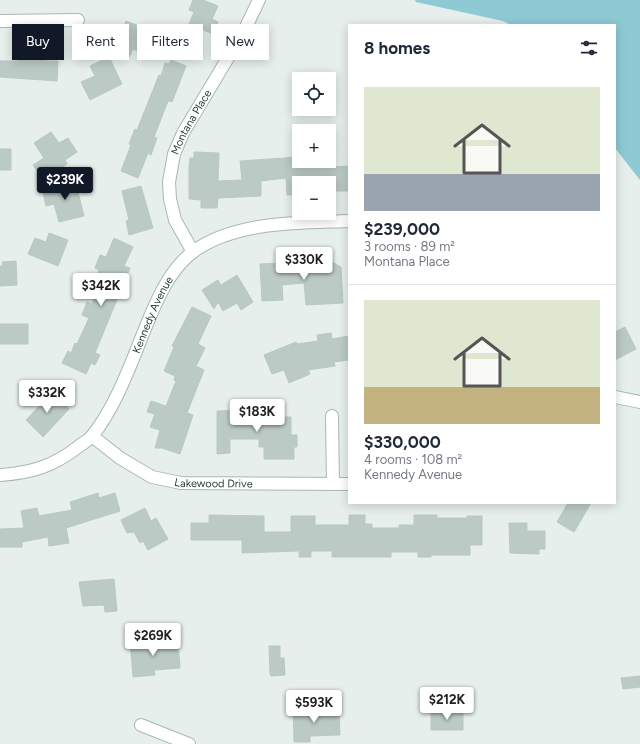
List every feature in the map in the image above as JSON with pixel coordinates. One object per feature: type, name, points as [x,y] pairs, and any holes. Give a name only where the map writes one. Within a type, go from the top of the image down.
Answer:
[{"type":"street","name":"Montana Place","points":[[193,252],[175,220],[170,199],[169,182],[174,154],[183,133],[244,31],[259,0]]},
{"type":"street","points":[[0,21],[78,20]]},
{"type":"street","name":"Kennedy Avenue","points":[[0,475],[34,471],[54,463],[92,436],[116,395],[155,304],[169,278],[193,252],[218,238],[264,226],[348,221]]},
{"type":"street","points":[[616,397],[640,402]]},
{"type":"street","points":[[332,416],[333,484]]},
{"type":"street","name":"Lakewood Drive","points":[[92,436],[130,465],[161,479],[181,483],[348,484]]},
{"type":"street","points":[[141,725],[189,744]]},
{"type":"water","points":[[415,0],[640,0],[640,180],[616,149],[616,24],[509,24],[503,21],[416,2]]},
{"type":"building","points":[[193,0],[203,0],[218,6],[212,19],[218,22],[217,24],[211,24],[211,33],[203,30],[203,24],[189,24],[194,12],[189,10]]},
{"type":"building","points":[[126,21],[137,25],[137,51],[133,49],[129,57],[129,24],[125,24]]},
{"type":"building","points":[[103,60],[110,60],[122,84],[90,100],[81,82],[95,76],[90,66]]},
{"type":"building","points":[[171,60],[186,66],[172,102],[168,101],[154,137],[157,138],[151,155],[148,153],[138,178],[121,171],[131,145],[129,144],[135,129],[137,130],[159,75],[161,76],[165,63],[169,64]]},
{"type":"building","points":[[0,61],[58,61],[57,81],[0,77]]},
{"type":"building","points":[[51,132],[59,143],[68,138],[77,152],[65,160],[67,164],[43,180],[33,165],[44,158],[34,143]]},
{"type":"building","points":[[0,149],[11,149],[11,170],[0,170]]},
{"type":"building","points":[[194,152],[219,153],[218,181],[242,180],[240,161],[292,157],[292,168],[336,168],[336,167],[348,166],[348,191],[336,191],[336,176],[292,176],[292,195],[287,195],[286,178],[261,181],[261,196],[218,198],[217,208],[201,208],[201,200],[189,199],[190,158],[194,158]]},
{"type":"building","points":[[71,182],[71,185],[76,184],[84,216],[59,222],[54,204],[46,206],[43,192],[50,191],[47,186]]},
{"type":"building","points":[[141,186],[153,228],[129,235],[126,221],[129,220],[122,191]]},
{"type":"building","points":[[49,233],[68,240],[58,266],[28,254],[35,238],[46,242]]},
{"type":"building","points":[[114,238],[133,247],[124,266],[130,268],[95,353],[100,355],[95,365],[91,363],[86,374],[62,363],[68,351],[71,353],[75,343],[77,344],[89,318],[82,315],[87,302],[92,304],[95,296],[97,297],[105,278],[98,274],[99,270],[95,268],[100,255],[106,257]]},
{"type":"building","points":[[329,260],[341,267],[343,303],[306,305],[304,283],[282,285],[283,300],[262,301],[260,264],[281,263],[281,266],[303,265],[303,262]]},
{"type":"building","points":[[16,261],[17,285],[0,286],[0,266],[3,266],[2,262]]},
{"type":"building","points":[[237,275],[253,302],[241,310],[237,303],[223,311],[218,302],[214,309],[202,290],[218,280],[221,285]]},
{"type":"building","points":[[192,307],[211,316],[198,344],[205,348],[196,366],[204,370],[187,413],[193,415],[180,454],[162,448],[155,448],[160,430],[150,427],[155,414],[147,412],[151,401],[166,406],[176,381],[174,380],[175,376],[164,371],[174,347],[172,346]]},
{"type":"building","points":[[0,324],[28,324],[28,344],[0,344]]},
{"type":"building","points":[[625,327],[636,349],[616,359],[616,332]]},
{"type":"building","points":[[331,333],[332,339],[348,336],[348,360],[334,362],[335,366],[308,370],[310,374],[289,383],[284,370],[272,374],[264,355],[296,342],[297,344],[318,341],[317,335]]},
{"type":"building","points":[[50,390],[69,409],[43,437],[26,420],[42,403],[40,401]]},
{"type":"building","points":[[247,410],[247,417],[291,417],[291,435],[297,435],[297,447],[294,447],[294,459],[264,459],[264,447],[259,447],[259,439],[230,439],[230,453],[217,454],[217,411]]},
{"type":"building","points":[[98,493],[99,498],[115,493],[120,511],[66,528],[69,543],[49,546],[48,537],[22,542],[22,547],[0,547],[0,529],[24,528],[21,511],[37,508],[39,516],[72,510],[70,502]]},
{"type":"building","points":[[567,504],[590,504],[574,532],[557,522]]},
{"type":"building","points":[[145,508],[151,521],[156,518],[168,539],[148,550],[143,541],[140,543],[134,532],[127,533],[121,520]]},
{"type":"building","points":[[209,515],[264,516],[264,532],[291,532],[291,516],[315,516],[315,525],[349,525],[349,515],[365,515],[365,524],[372,524],[372,528],[399,528],[399,525],[414,525],[414,515],[437,515],[437,518],[467,518],[467,516],[482,516],[482,545],[470,545],[470,555],[431,555],[431,557],[418,557],[418,552],[391,552],[391,557],[332,557],[332,551],[311,551],[311,557],[299,557],[299,551],[242,553],[242,540],[191,540],[191,523],[209,523]]},
{"type":"building","points":[[509,523],[527,523],[527,531],[545,531],[545,549],[539,549],[539,554],[510,553]]},
{"type":"building","points":[[114,579],[117,611],[105,612],[104,605],[83,606],[79,582]]},
{"type":"building","points":[[158,639],[158,645],[178,643],[180,668],[154,670],[155,675],[133,677],[130,641]]},
{"type":"building","points":[[269,646],[280,646],[280,658],[284,658],[285,675],[271,676]]},
{"type":"building","points":[[640,676],[640,687],[623,689],[621,678]]},
{"type":"building","points":[[293,706],[312,706],[312,714],[339,713],[340,735],[310,736],[310,742],[294,742]]},
{"type":"building","points":[[431,713],[463,713],[463,730],[431,730]]}]
